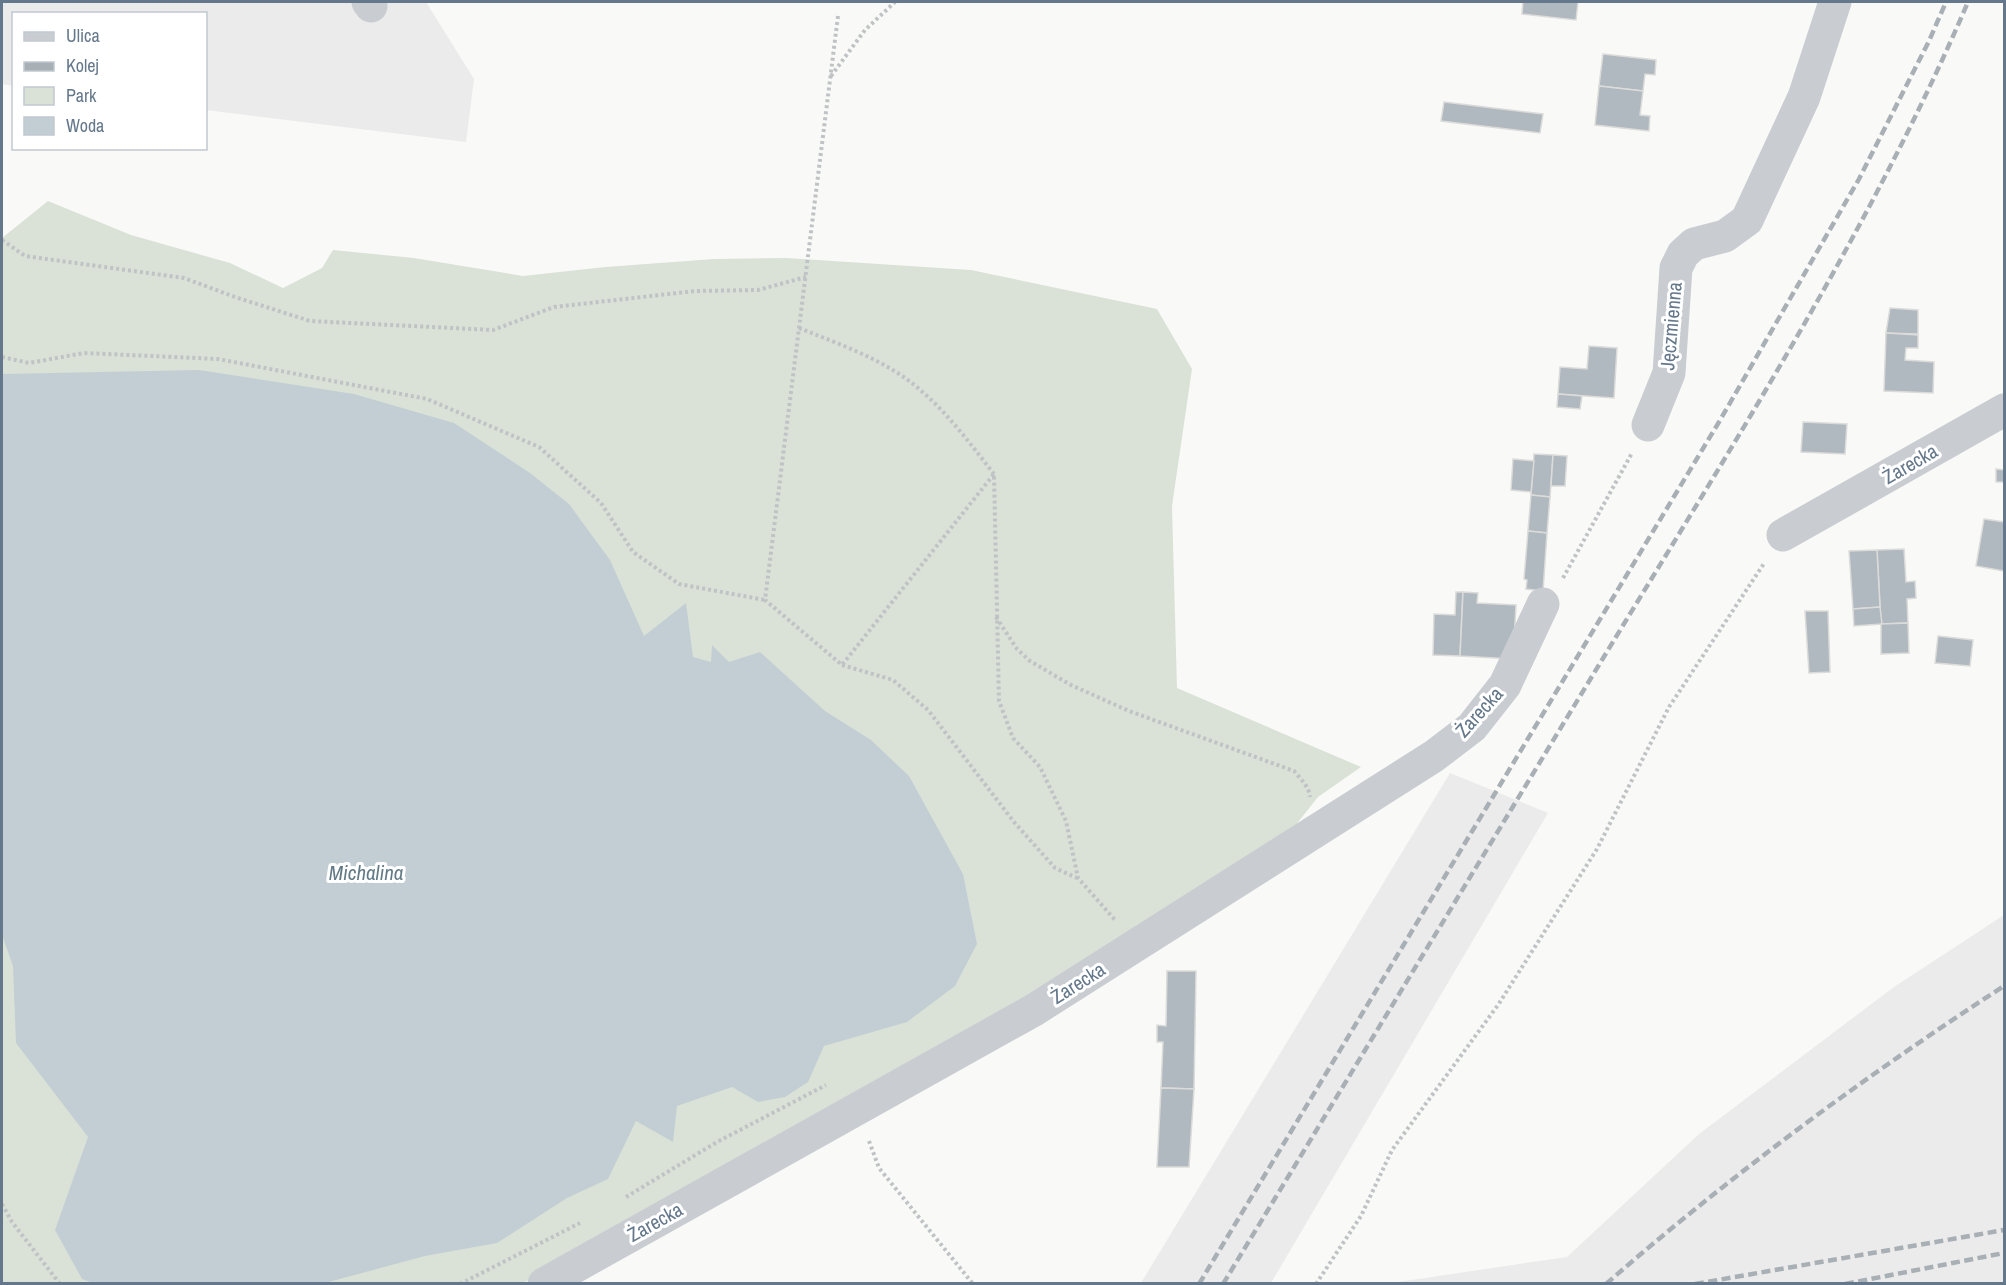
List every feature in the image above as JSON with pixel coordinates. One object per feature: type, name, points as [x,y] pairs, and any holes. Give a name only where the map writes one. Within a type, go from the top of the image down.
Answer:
[{"type":"street","name":"Jęczmienna","points":[[1648,424],[1669,373],[1676,268],[1683,254],[1694,244],[1725,236],[1747,220],[1804,97],[1835,2]]},
{"type":"street","name":"Żarecka","points":[[1783,535],[2004,410]]},
{"type":"street","name":"Żarecka","points":[[544,1284],[1034,1010],[1434,756],[1472,727],[1505,685],[1543,604]]},
{"type":"path","points":[[831,77],[865,30],[895,2]]},
{"type":"path","points":[[765,600],[838,16]]},
{"type":"path","points":[[2,240],[25,256],[184,278],[310,321],[492,330],[554,307],[695,291],[758,290],[806,277]]},
{"type":"path","points":[[799,328],[844,345],[896,372],[929,398],[954,423],[994,474],[999,701],[1013,738],[1040,767],[1066,821],[1078,878]]},
{"type":"path","points":[[2,357],[29,363],[84,353],[218,359],[427,399],[539,447],[601,503],[633,552],[679,584],[765,600],[842,665],[893,680],[928,710],[1014,822],[1055,868],[1078,878],[1138,945]]},
{"type":"path","points":[[1543,604],[1555,592],[1648,424]]},
{"type":"path","points":[[842,665],[994,474]]},
{"type":"path","points":[[1316,1284],[1362,1215],[1392,1150],[1498,1005],[1597,849],[1669,707],[1783,535]]},
{"type":"path","points":[[996,616],[1017,649],[1030,661],[1071,685],[1129,711],[1294,771],[1310,794],[1310,808],[1297,844]]},
{"type":"path","points":[[858,1109],[879,1168],[973,1284]]},
{"type":"path","points":[[2,1204],[12,1222],[60,1284]]},
{"type":"shaded area","points":[[2,2],[426,2],[474,79],[466,142],[207,110],[207,12],[12,12],[12,86],[2,84]]},
{"type":"shaded area","points":[[1450,773],[1548,813],[1271,1283],[1141,1283]]},
{"type":"shaded area","points":[[2004,915],[2004,1283],[1391,1283],[1567,1257],[1699,1134],[1894,987]]},
{"type":"green space","points":[[48,201],[131,235],[230,263],[283,288],[322,268],[333,250],[414,258],[523,276],[714,259],[787,258],[971,270],[1157,309],[1192,369],[1172,506],[1177,688],[1361,767],[1318,797],[1291,831],[1015,1010],[606,1240],[523,1283],[2,1284],[2,238]]},
{"type":"water","name":"Michalina","points":[[199,370],[354,394],[454,423],[530,473],[569,504],[610,560],[644,636],[686,603],[693,657],[711,662],[712,645],[729,662],[760,652],[825,711],[871,740],[909,776],[963,874],[977,944],[955,986],[907,1022],[824,1046],[808,1082],[785,1097],[758,1102],[732,1087],[677,1106],[673,1142],[636,1121],[608,1179],[567,1198],[497,1243],[425,1256],[325,1283],[96,1284],[82,1279],[55,1230],[88,1137],[16,1043],[13,966],[2,935],[2,374]]},
{"type":"building","points":[[1523,2],[1578,2],[1576,20],[1522,14]]},
{"type":"building","points":[[1603,54],[1656,60],[1655,75],[1645,74],[1643,91],[1599,86]]},
{"type":"building","points":[[1599,86],[1643,91],[1640,115],[1650,116],[1649,131],[1595,125]]},
{"type":"building","points":[[1444,102],[1543,114],[1540,133],[1441,121]]},
{"type":"building","points":[[1890,308],[1918,310],[1918,334],[1886,333]]},
{"type":"building","points":[[1886,333],[1918,335],[1918,348],[1906,348],[1905,360],[1934,362],[1933,393],[1884,391]]},
{"type":"building","points":[[1589,346],[1617,348],[1614,398],[1558,394],[1560,367],[1587,369]]},
{"type":"building","points":[[1558,394],[1582,396],[1580,409],[1557,407]]},
{"type":"building","points":[[1803,422],[1847,424],[1845,454],[1801,452]]},
{"type":"building","points":[[1534,454],[1553,455],[1550,497],[1531,495]]},
{"type":"building","points":[[1553,455],[1567,456],[1565,486],[1551,486]]},
{"type":"building","points":[[1513,459],[1534,461],[1531,492],[1511,490]]},
{"type":"building","points":[[1996,469],[2004,470],[2004,482],[1996,482]]},
{"type":"building","points":[[1531,495],[1550,497],[1547,533],[1528,531]]},
{"type":"building","points":[[1984,519],[2004,522],[2004,571],[1976,566]]},
{"type":"building","points":[[1528,531],[1547,533],[1543,591],[1526,589],[1527,580],[1524,579]]},
{"type":"building","points":[[1904,549],[1906,582],[1915,581],[1916,598],[1907,599],[1908,623],[1881,624],[1877,550]]},
{"type":"building","points":[[1877,550],[1880,607],[1853,609],[1849,551]]},
{"type":"building","points":[[1456,592],[1463,592],[1460,656],[1433,655],[1434,614],[1455,615]]},
{"type":"building","points":[[1463,592],[1478,593],[1477,603],[1516,605],[1513,659],[1460,656]]},
{"type":"building","points":[[1880,607],[1882,624],[1854,626],[1853,609]]},
{"type":"building","points":[[1805,611],[1828,611],[1830,672],[1809,673]]},
{"type":"building","points":[[1908,623],[1909,653],[1881,654],[1881,624]]},
{"type":"building","points":[[1938,636],[1973,640],[1970,666],[1935,663]]},
{"type":"building","points":[[1167,971],[1196,971],[1194,1089],[1161,1088],[1163,1042],[1157,1042],[1157,1025],[1166,1026]]},
{"type":"building","points":[[1161,1088],[1194,1089],[1189,1167],[1157,1167]]},
{"type":"railway","points":[[1199,1284],[1719,422],[1859,179],[1929,41],[1946,2]]},
{"type":"railway","points":[[1223,1284],[1761,398],[1892,164],[1968,2]]},
{"type":"railway","points":[[1606,1284],[1701,1204],[1800,1128],[1901,1055],[2004,986]]},
{"type":"railway","points":[[1695,1284],[2004,1230]]},
{"type":"railway","points":[[1845,1284],[2004,1253]]}]
